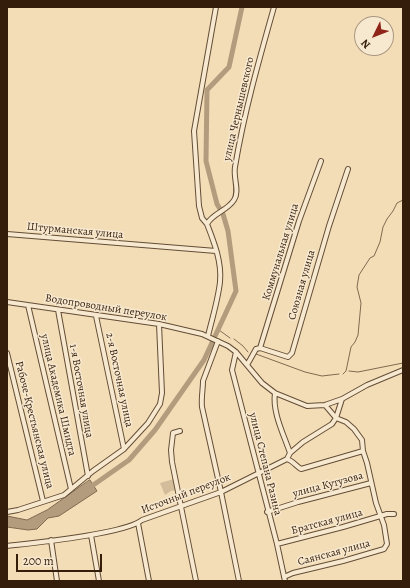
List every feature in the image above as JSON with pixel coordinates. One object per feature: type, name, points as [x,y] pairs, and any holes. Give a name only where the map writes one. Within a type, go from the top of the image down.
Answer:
[{"type":"street","points":[[208,336],[220,281],[219,264],[207,224],[202,218],[199,206],[194,131],[216,7]]},
{"type":"street","name":"улица Чернышевского","points":[[207,224],[234,200],[237,193],[235,169],[254,80],[274,7]]},
{"type":"street","name":"Коммунальная улица","points":[[260,348],[299,221],[321,161]]},
{"type":"street","name":"Союзная улица","points":[[260,348],[288,356],[292,353],[329,226],[348,169]]},
{"type":"street","name":"Штурманская улица","points":[[7,234],[216,251]]},
{"type":"street","name":"Водопроводный переулок","points":[[7,302],[159,324],[208,336],[236,352],[262,383],[274,393]]},
{"type":"street","name":"улица Академика Шмидта","points":[[28,305],[71,489]]},
{"type":"street","name":"1-я Восточная улица","points":[[58,310],[88,476]]},
{"type":"street","name":"2-я Восточная улица","points":[[96,316],[124,449]]},
{"type":"street","points":[[7,512],[18,510],[64,495],[124,449],[148,423],[160,404],[162,393],[159,324]]},
{"type":"street","points":[[218,341],[204,377],[201,401],[239,581]]},
{"type":"street","points":[[247,365],[256,349],[260,348]]},
{"type":"street","name":"улица Степана Разина","points":[[236,352],[232,370],[285,579]]},
{"type":"street","name":"Рабоче-Крестьянская улица","points":[[7,353],[43,501]]},
{"type":"street","points":[[290,453],[278,418],[274,393],[307,406],[325,405],[342,399],[403,370]]},
{"type":"street","points":[[342,399],[336,418],[332,424],[303,442],[290,453],[287,459],[292,461],[301,469],[363,451]]},
{"type":"street","points":[[325,405],[336,418],[346,422],[362,440],[363,451],[381,516]]},
{"type":"street","points":[[180,431],[174,433],[171,450],[196,581]]},
{"type":"street","name":"Источный переулок","points":[[7,546],[91,535],[138,523],[142,520],[221,492],[287,459]]},
{"type":"street","name":"улица Кутузова","points":[[267,512],[298,502],[371,483]]},
{"type":"street","name":"Братская улица","points":[[277,544],[386,514],[394,514]]},
{"type":"street","name":"Саянская улица","points":[[285,579],[293,573],[384,549],[388,544],[381,516]]},
{"type":"street","points":[[138,523],[149,581]]},
{"type":"street","points":[[91,535],[99,581]]},
{"type":"street","points":[[51,540],[57,581]]},
{"type":"shaded area","points":[[174,479],[176,490],[165,495],[160,483]]},
{"type":"shaded area","points":[[90,480],[97,491],[59,516],[48,518],[37,529],[28,530],[7,527],[7,516],[27,520],[47,510]]},
{"type":"waterway","points":[[89,488],[129,460],[155,430],[204,360],[236,291],[228,231],[223,214],[217,204],[206,161],[207,90],[229,67],[242,7]]},
{"type":"waterway","points":[[343,374],[346,371],[351,347],[358,335],[361,303],[357,287],[359,275],[370,258],[374,256],[387,219],[397,203],[403,200]]},
{"type":"waterway","points":[[219,330],[230,338]]},
{"type":"waterway","points":[[234,339],[248,352]]},
{"type":"waterway","points":[[256,354],[305,372],[322,376],[339,374]]},
{"type":"waterway","points":[[349,371],[358,372],[403,363]]}]
